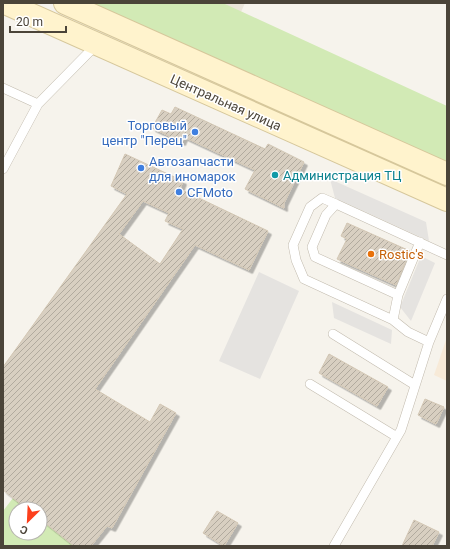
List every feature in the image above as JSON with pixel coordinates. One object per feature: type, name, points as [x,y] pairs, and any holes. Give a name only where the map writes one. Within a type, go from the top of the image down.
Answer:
[{"type":"main road","name":"Центральная улица","points":[[6,3],[447,200]]},
{"type":"main road","name":"Центральная улица","points":[[65,3],[447,174]]},
{"type":"main road","points":[[97,44],[108,22]]},
{"type":"lane","points":[[3,170],[38,104],[97,44]]},
{"type":"lane","points":[[3,88],[38,104]]},
{"type":"lane","points":[[429,342],[408,332],[393,320],[304,280],[296,260],[293,245],[310,207],[322,198],[447,254]]},
{"type":"lane","points":[[336,204],[326,215],[312,247],[315,257],[398,295]]},
{"type":"lane","points":[[393,320],[398,295],[420,242]]},
{"type":"lane","points":[[338,544],[401,430],[429,342],[447,299]]},
{"type":"lane","points":[[333,334],[416,385]]},
{"type":"lane","points":[[310,384],[397,437]]},
{"type":"shaded area","points":[[223,3],[245,3],[241,12]]},
{"type":"shaded area","points":[[330,179],[426,222],[429,241],[335,198]]},
{"type":"shaded area","points":[[421,256],[435,263],[411,321],[400,307]]},
{"type":"shaded area","points":[[259,272],[299,291],[260,379],[219,361]]},
{"type":"shaded area","points":[[332,302],[392,330],[391,344],[334,318]]},
{"type":"shaded area","points":[[447,337],[447,381],[434,375]]},
{"type":"green space","points":[[76,3],[223,3],[447,106],[447,169]]},
{"type":"green space","points":[[8,504],[8,541],[48,541],[48,525],[74,546],[3,546],[3,511]]},
{"type":"building","points":[[175,107],[265,149],[268,144],[304,162],[284,203],[284,208],[245,189],[255,170],[184,137],[182,142],[152,128],[162,110],[171,114]]},
{"type":"building","points":[[125,154],[183,181],[180,189],[268,231],[249,270],[195,245],[95,389],[150,422],[160,404],[176,413],[112,528],[107,526],[91,546],[74,546],[48,525],[48,501],[17,501],[3,490],[3,367],[127,194],[111,186]],"holes":[[[143,201],[169,213],[165,221],[183,229],[160,264],[119,234]]]},
{"type":"building","name":"Rostic's","points":[[347,223],[410,251],[396,285],[337,259],[347,239],[341,236]]},
{"type":"building","points":[[329,354],[388,387],[377,406],[319,373]]},
{"type":"building","points":[[425,399],[444,407],[436,424],[418,415]]},
{"type":"building","points":[[217,511],[238,523],[224,546],[203,533]]},
{"type":"building","points":[[414,520],[439,532],[432,546],[402,546]]},
{"type":"place","name":"Торговый центр \"Перец\"","points":[[195,132]]},
{"type":"place","name":"Автозапчасти для иномарок","points":[[141,168]]},
{"type":"place","name":"Администрация ТЦ","points":[[275,175]]},
{"type":"place","name":"CFMoto","points":[[179,192]]},
{"type":"place","name":"Rostic's","points":[[371,254]]}]
